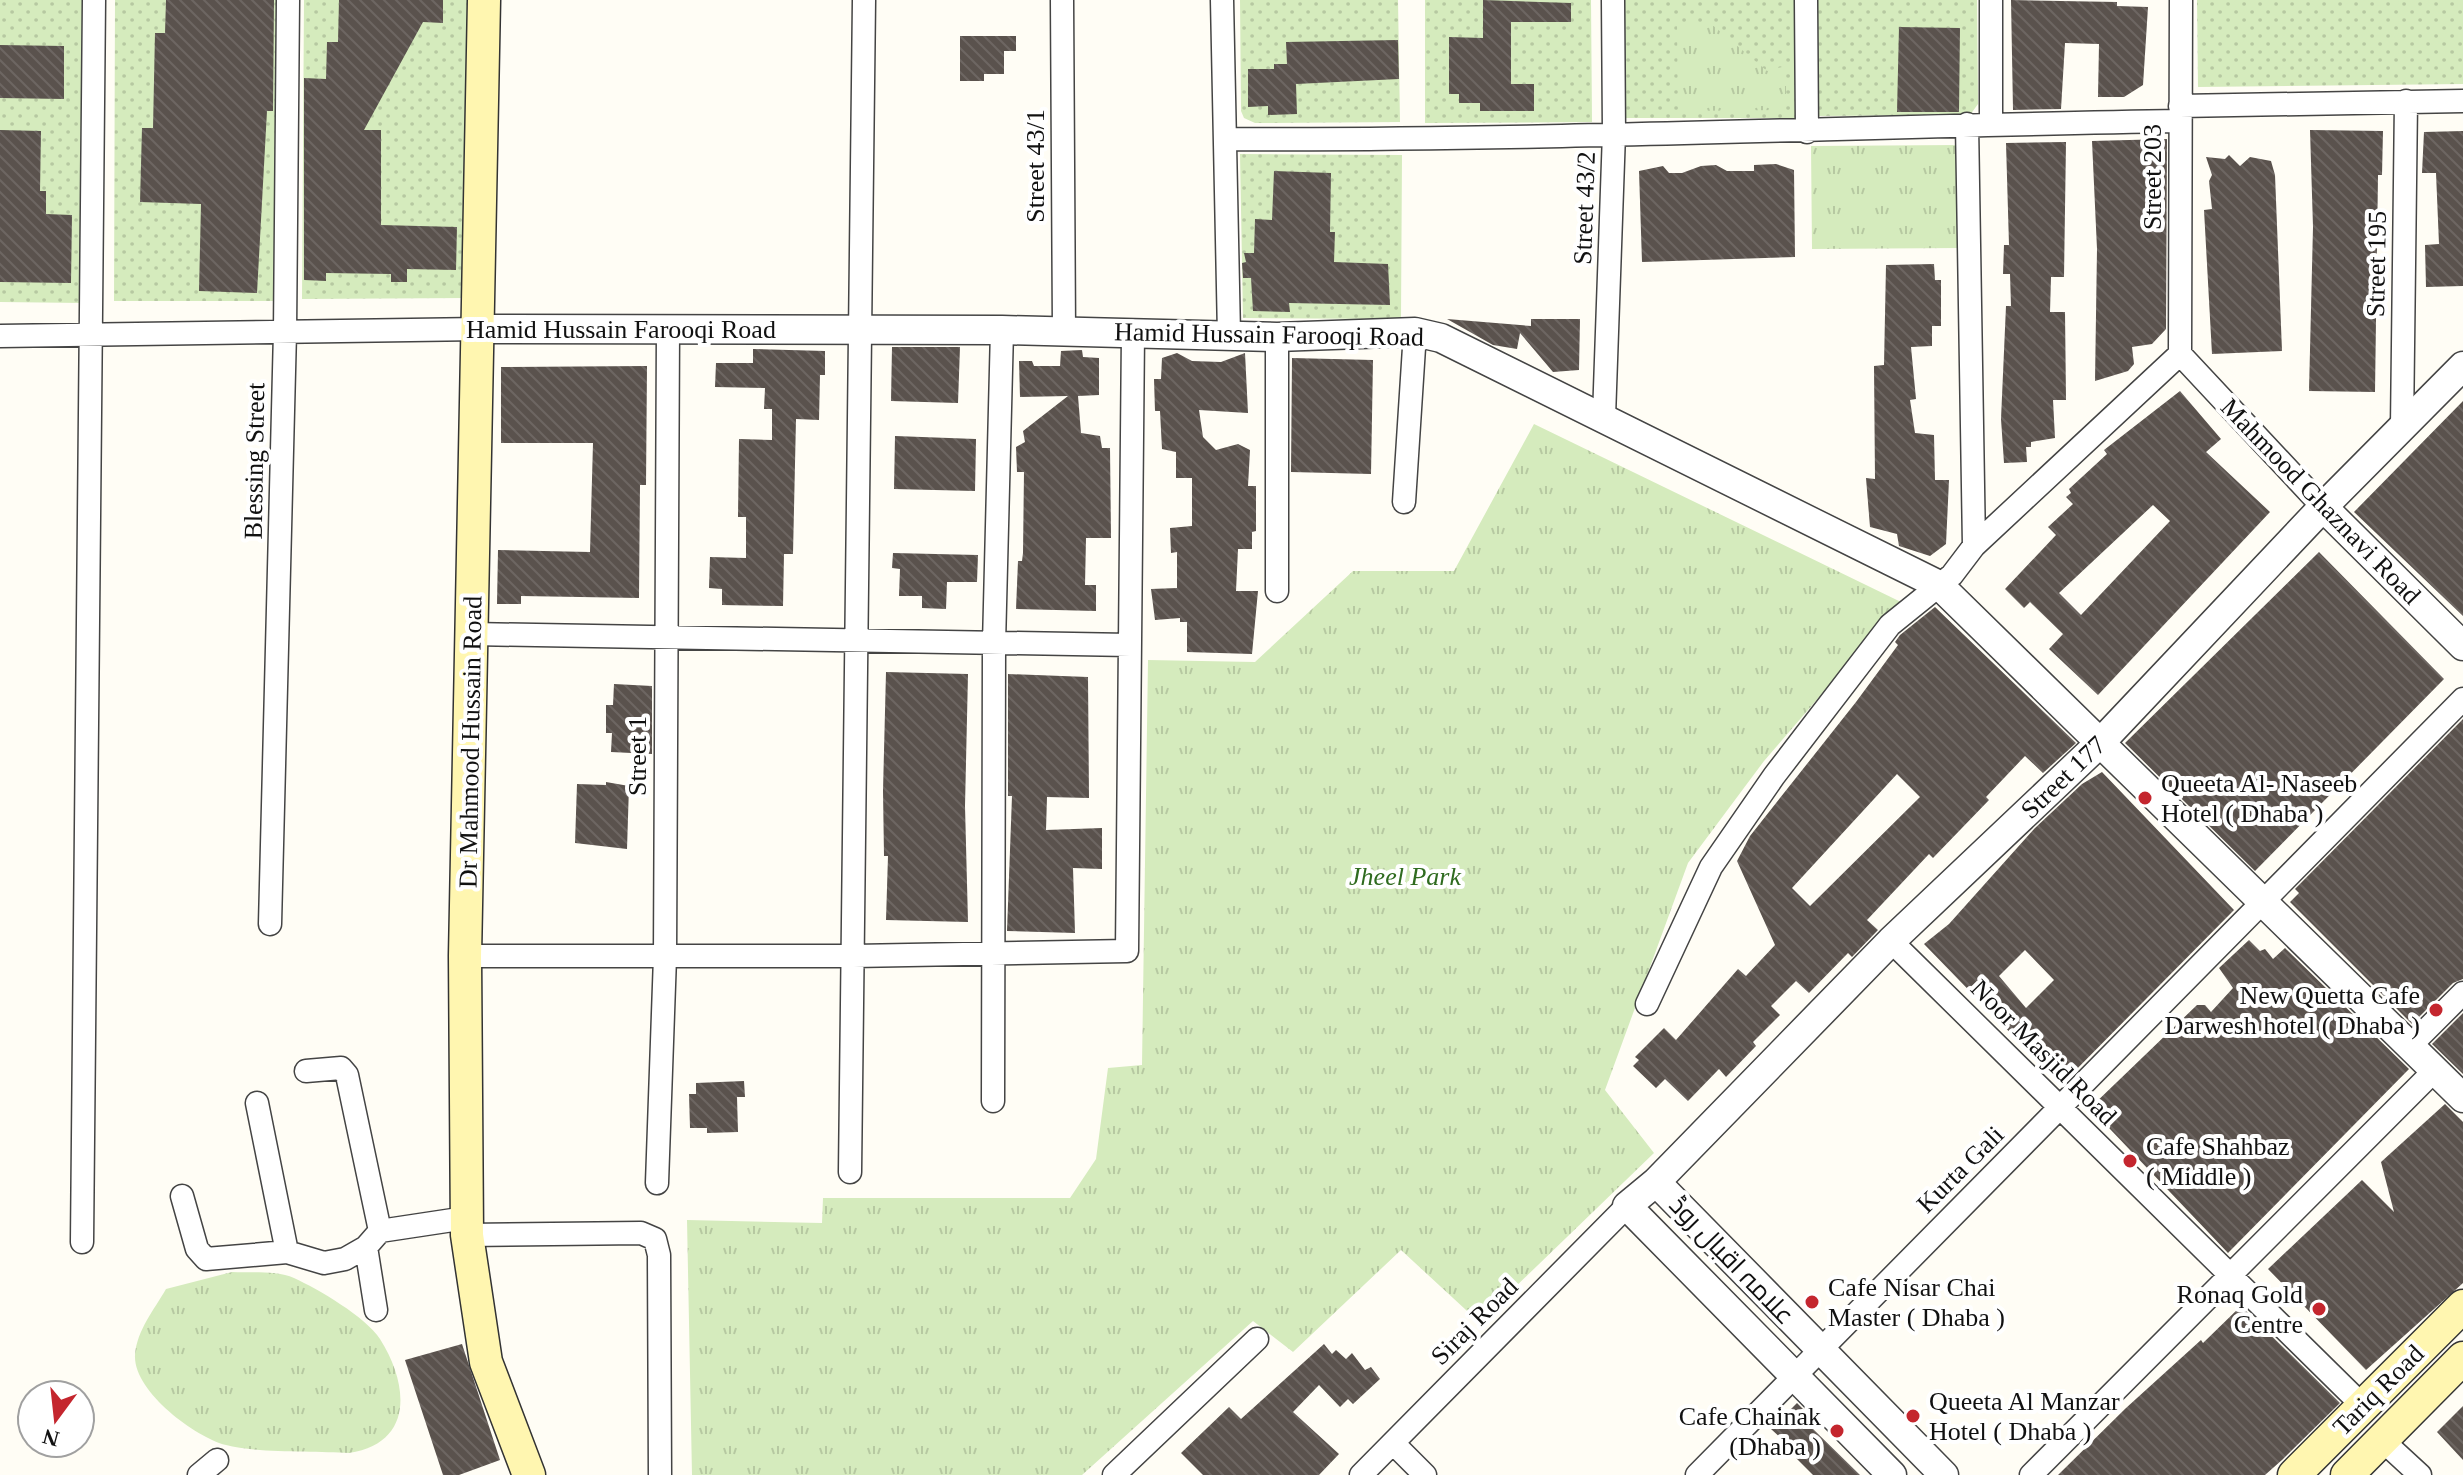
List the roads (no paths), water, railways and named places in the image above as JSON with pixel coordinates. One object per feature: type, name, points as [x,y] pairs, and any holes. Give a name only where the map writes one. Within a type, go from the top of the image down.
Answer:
[{"type":"main road","name":"Dr Mahmood Hussain Road","points":[[484,0],[480,329],[465,956],[466,1226],[486,1362],[529,1475]]},
{"type":"main road","name":"Tariq Road","points":[[2294,1475],[2463,1306]]},
{"type":"main road","name":"Tariq Road","points":[[2347,1475],[2463,1358]]},
{"type":"street","points":[[82,1242],[94,0]]},
{"type":"street","name":"Blessing Street","points":[[270,924],[285,332],[288,0]]},
{"type":"street","points":[[850,1172],[864,0]]},
{"type":"street","name":"Street 43/1","points":[[1062,0],[1064,331]]},
{"type":"street","points":[[1222,0],[1229,335]]},
{"type":"street","name":"Street 43/2","points":[[1604,417],[1614,133],[1613,0]]},
{"type":"street","points":[[1806,0],[1807,132]]},
{"type":"street","points":[[1991,0],[1991,124]]},
{"type":"street","name":"Street 203","points":[[2180,354],[2181,0]]},
{"type":"street","points":[[1226,139],[1416,141],[1614,133],[1807,132],[2406,101],[2463,101]]},
{"type":"street","name":"Street 195","points":[[2402,427],[2406,101]]},
{"type":"street","points":[[1967,124],[1974,546]]},
{"type":"street","name":"Hamid Hussain Farooqi Road","points":[[0,336],[480,329],[861,329],[1277,337],[1415,332],[1441,338],[1939,585],[2463,1098]]},
{"type":"street","name":"Street 1","points":[[657,1183],[665,957],[668,329]]},
{"type":"street","points":[[993,1101],[994,644],[1002,330]]},
{"type":"street","points":[[1404,502],[1415,332]]},
{"type":"street","points":[[465,956],[854,956],[1127,951],[1133,333]]},
{"type":"street","points":[[1277,337],[1277,591]]},
{"type":"street","points":[[1647,1004],[1711,867],[1742,820],[1890,625],[1939,585],[1974,546],[2180,354]]},
{"type":"street","name":"Mahmood Ghaznavi Road","points":[[2180,354],[2323,507],[2463,646]]},
{"type":"street","name":"Street 177","points":[[1627,1206],[1656,1182],[1891,941],[2100,743],[2323,507],[2463,366]]},
{"type":"street","points":[[472,634],[857,643],[1130,645]]},
{"type":"street","name":"Kurta Gali","points":[[1697,1475],[2463,699]]},
{"type":"street","name":"Noor Masjid Road","points":[[1891,941],[2362,1405]]},
{"type":"street","points":[[2410,1046],[2463,993]]},
{"type":"street","points":[[306,1071],[331,1066],[341,1068],[347,1075],[373,1239],[376,1310]]},
{"type":"street","points":[[2031,1475],[2232,1277],[2435,1070]]},
{"type":"street","points":[[257,1103],[287,1252]]},
{"type":"street","name":"علامہ اقبال روڈ","points":[[1656,1182],[1944,1475]]},
{"type":"street","points":[[182,1196],[197,1249],[206,1259],[287,1252],[324,1263],[345,1259],[373,1239],[466,1226],[641,1233],[655,1239],[659,1255],[660,1475]]},
{"type":"street","name":"علامہ اقبال روڈ","points":[[1627,1206],[1892,1475]]},
{"type":"street","name":"Siraj Road","points":[[1361,1475],[1627,1206]]},
{"type":"street","points":[[1114,1475],[1257,1339]]},
{"type":"street","points":[[2382,1440],[2420,1475]]},
{"type":"street","points":[[1393,1443],[1425,1475]]},
{"type":"street","points":[[199,1475],[217,1460]]},
{"type":"place","name":"Queeta Al- Naseeb Hotel ( Dhaba )","points":[[2145,798]]},
{"type":"place","name":"New Quetta Cafe Darwesh hotel ( Dhaba )","points":[[2436,1010]]},
{"type":"place","name":"Cafe Shahbaz ( Middle )","points":[[2130,1161]]},
{"type":"place","name":"Cafe Nisar Chai Master ( Dhaba )","points":[[1812,1302]]},
{"type":"place","name":"Ronaq Gold Centre","points":[[2319,1309]]},
{"type":"place","name":"Queeta Al Manzar Hotel ( Dhaba )","points":[[1913,1416]]},
{"type":"place","name":"Cafe Chainak (Dhaba )","points":[[1837,1431]]},
{"type":"park label","name":"Jheel Park","points":[[1405,876]]}]
